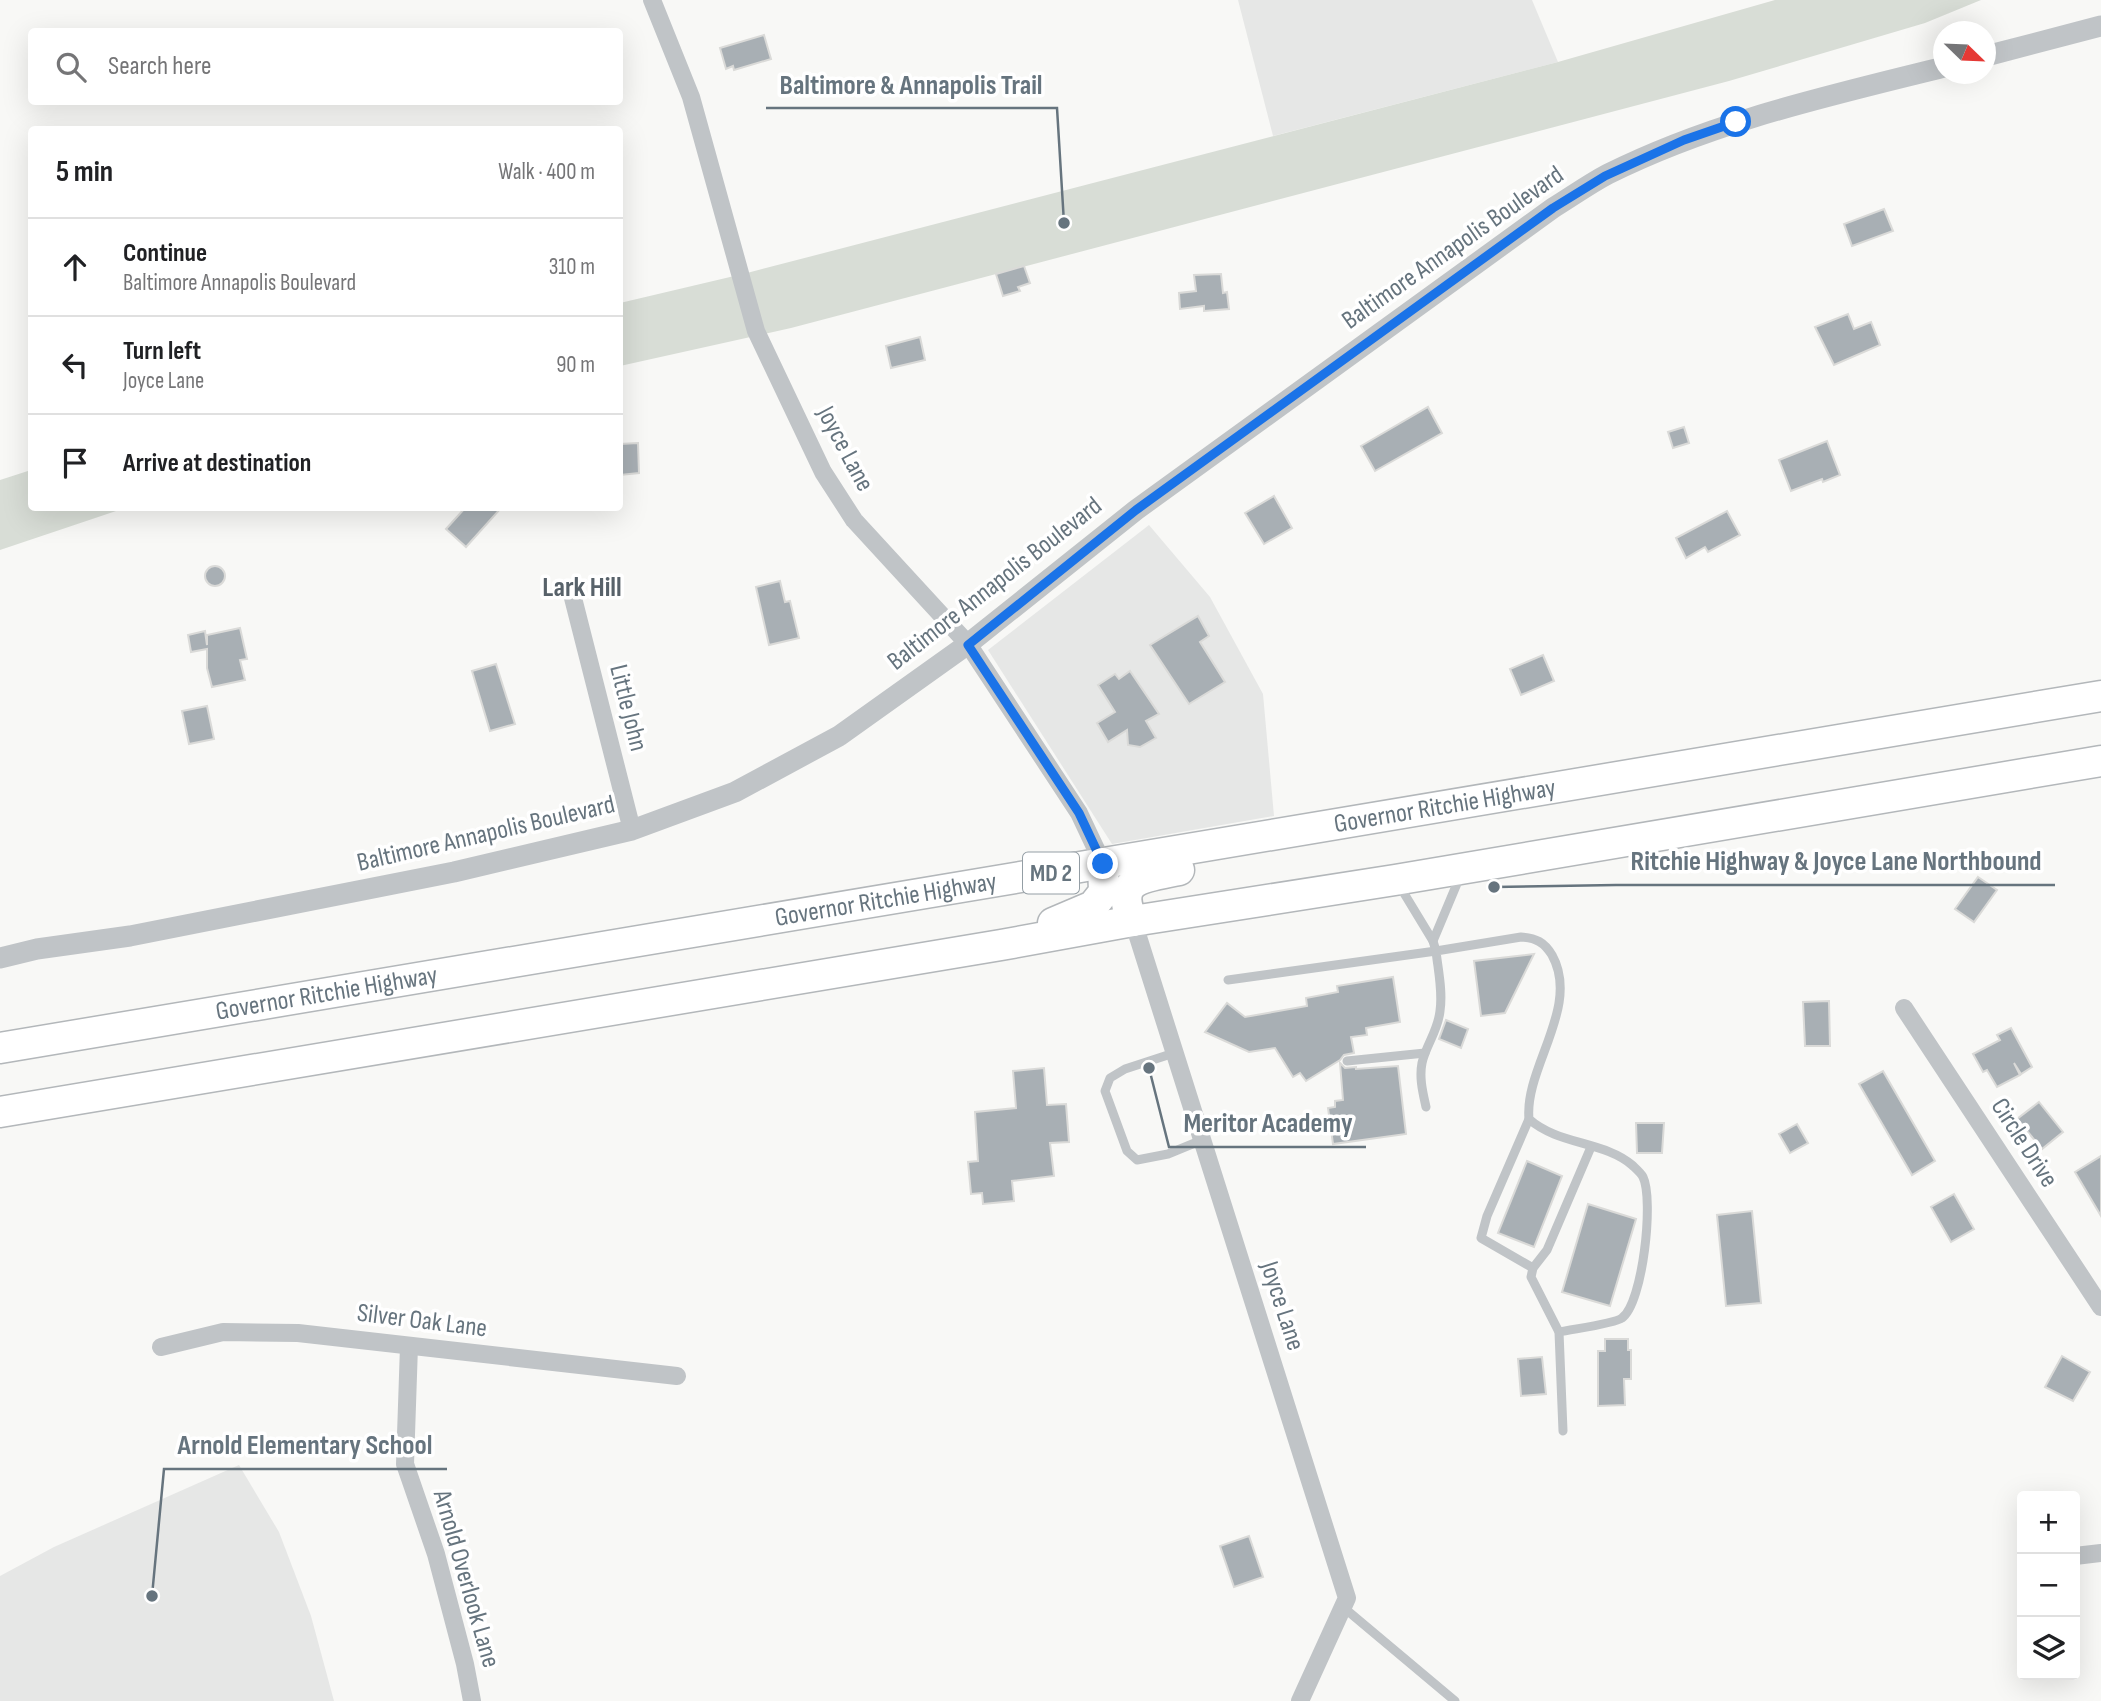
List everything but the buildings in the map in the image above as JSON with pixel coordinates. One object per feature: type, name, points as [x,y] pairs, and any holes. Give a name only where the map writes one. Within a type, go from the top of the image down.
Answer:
[{"type":"highway","name":"Governor Ritchie Highway","points":[[0,1048],[2101,696]]},
{"type":"highway","name":"MD 2","points":[[0,1112],[2101,761]]},
{"type":"highway","points":[[1133,921],[1124,904],[1127,890],[1141,878],[1239,858],[1295,832]]},
{"type":"highway","points":[[1001,945],[1093,906],[1104,892],[1103,864]]},
{"type":"street","name":"Joyce Lane","points":[[652,0],[691,97],[756,331],[823,472],[854,520],[968,645],[1079,813],[1103,864]]},
{"type":"street","points":[[1996,53],[2101,26]]},
{"type":"street","name":"Baltimore Annapolis Boulevard","points":[[0,958],[37,949],[130,936],[454,872],[632,830],[735,792],[839,736],[968,645],[1136,510],[1542,216],[1605,176],[1684,140],[1762,113],[1933,70]]},
{"type":"street","name":"Little John","points":[[573,598],[632,830]]},
{"type":"street","name":"Joyce Lane","points":[[1133,921],[1347,1598],[1343,1606]]},
{"type":"street","name":"Circle Drive","points":[[1904,1008],[2101,1307]]},
{"type":"street","name":"Silver Oak Lane","points":[[161,1348],[223,1332],[298,1333],[677,1376]]},
{"type":"street","name":"Arnold Overlook Lane","points":[[409,1346],[405,1464],[436,1554],[466,1664],[472,1701]]},
{"type":"street","points":[[2080,1555],[2101,1553]]},
{"type":"street","points":[[1300,1701],[1343,1606]]},
{"type":"lane","points":[[1435,946],[1463,868]]},
{"type":"lane","points":[[1395,880],[1435,946],[1441,987],[1441,1011],[1420,1074],[1426,1107]]},
{"type":"lane","points":[[1228,980],[1435,946],[1521,937],[1534,938],[1544,944],[1558,967],[1561,990],[1530,1100],[1529,1119],[1480,1238],[1533,1268]]},
{"type":"lane","points":[[1174,1053],[1125,1069],[1110,1078],[1105,1091],[1127,1151],[1136,1160],[1168,1154],[1202,1140]]},
{"type":"lane","points":[[1348,1061],[1425,1054]]},
{"type":"lane","points":[[1529,1119],[1548,1133],[1622,1157],[1643,1177],[1647,1216],[1638,1289],[1631,1308],[1622,1319],[1559,1332]]},
{"type":"lane","points":[[1563,1431],[1559,1332],[1531,1278],[1533,1268],[1547,1250],[1591,1147]]},
{"type":"lane","points":[[1343,1606],[1455,1701]]},
{"type":"shaded area","points":[[1238,0],[1532,0],[1558,62],[1273,136]]},
{"type":"shaded area","points":[[1775,0],[1981,0],[1925,23],[1729,81],[791,328],[623,365],[623,302],[747,273],[1558,62]]},
{"type":"shaded area","points":[[28,471],[28,511],[116,511],[0,550],[0,480]]},
{"type":"shaded area","points":[[1149,525],[1210,597],[1263,694],[1274,816],[1112,844],[988,650]]},
{"type":"shaded area","points":[[239,1465],[279,1532],[311,1616],[334,1701],[0,1701],[0,1576],[54,1547]]},
{"type":"place","name":"Baltimore & Annapolis Trail","points":[[1064,223]]},
{"type":"place","name":"Ritchie Highway & Joyce Lane Northbound","points":[[1494,887]]},
{"type":"place","name":"Meritor Academy","points":[[1149,1068]]},
{"type":"place","name":"Arnold Elementary School","points":[[152,1596]]},
{"type":"district","name":"Lark Hill","points":[[582,587]]},
{"type":"route","points":[[1103,864],[1079,813],[968,645],[1136,510],[1553,208],[1605,176],[1684,140],[1736,122]]}]
